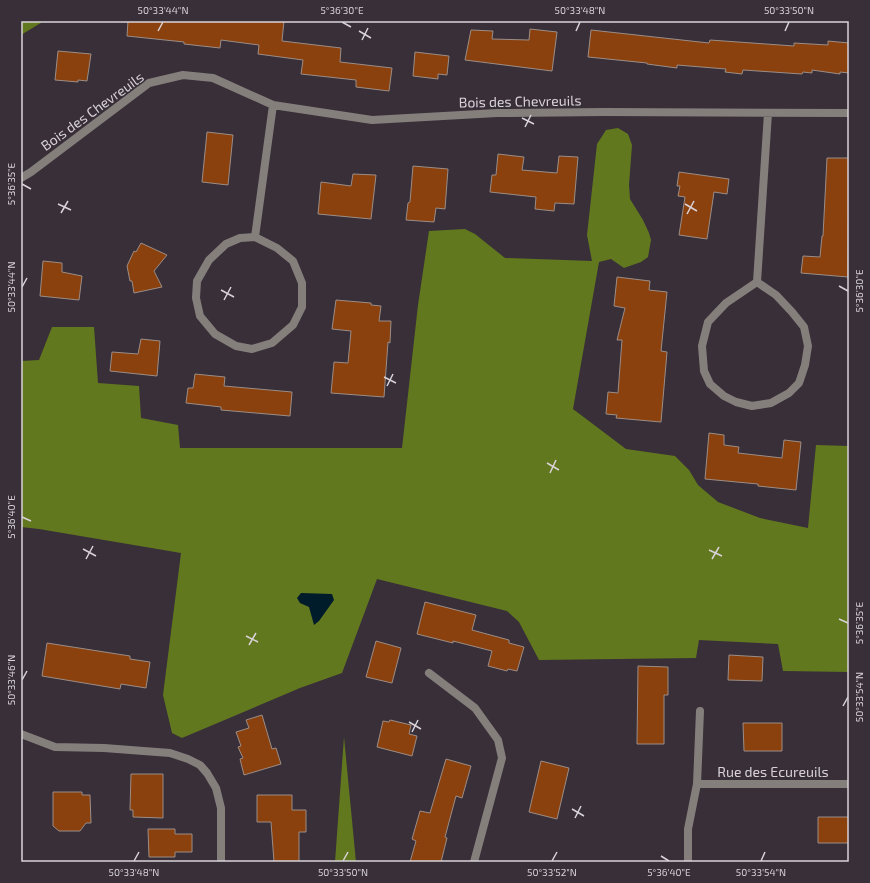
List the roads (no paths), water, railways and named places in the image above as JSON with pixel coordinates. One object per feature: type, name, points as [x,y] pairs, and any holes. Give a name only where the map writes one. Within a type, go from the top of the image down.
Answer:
[{"type":"street","name":"Bois des Chevreuils","points":[[21,178],[149,83],[183,75],[213,78],[273,105],[372,120],[497,113],[849,113]]},
{"type":"street","points":[[255,236],[273,105]]},
{"type":"street","points":[[757,282],[768,113]]},
{"type":"street","points":[[255,236],[277,248],[293,261],[302,283],[302,307],[293,326],[272,343],[252,349],[236,346],[214,334],[200,316],[196,298],[197,281],[209,260],[226,244],[240,238],[255,236]]},
{"type":"street","points":[[757,282],[776,295],[804,327],[808,346],[805,365],[799,383],[789,393],[771,403],[752,406],[736,402],[724,396],[710,384],[704,371],[702,346],[708,322],[726,303],[757,282]]},
{"type":"street","points":[[430,673],[475,708],[498,740],[502,758],[474,862]]},
{"type":"street","name":"Rue des Ecureuils","points":[[688,862],[688,829],[697,784],[700,711]]},
{"type":"street","points":[[21,734],[55,748],[104,748],[170,753],[200,765],[216,788],[221,808],[221,862]]},
{"type":"street","name":"Rue des Ecureuils","points":[[697,784],[849,784]]},
{"type":"water","points":[[301,593],[332,594],[334,600],[319,621],[314,625],[309,607],[300,603],[297,598]]}]
